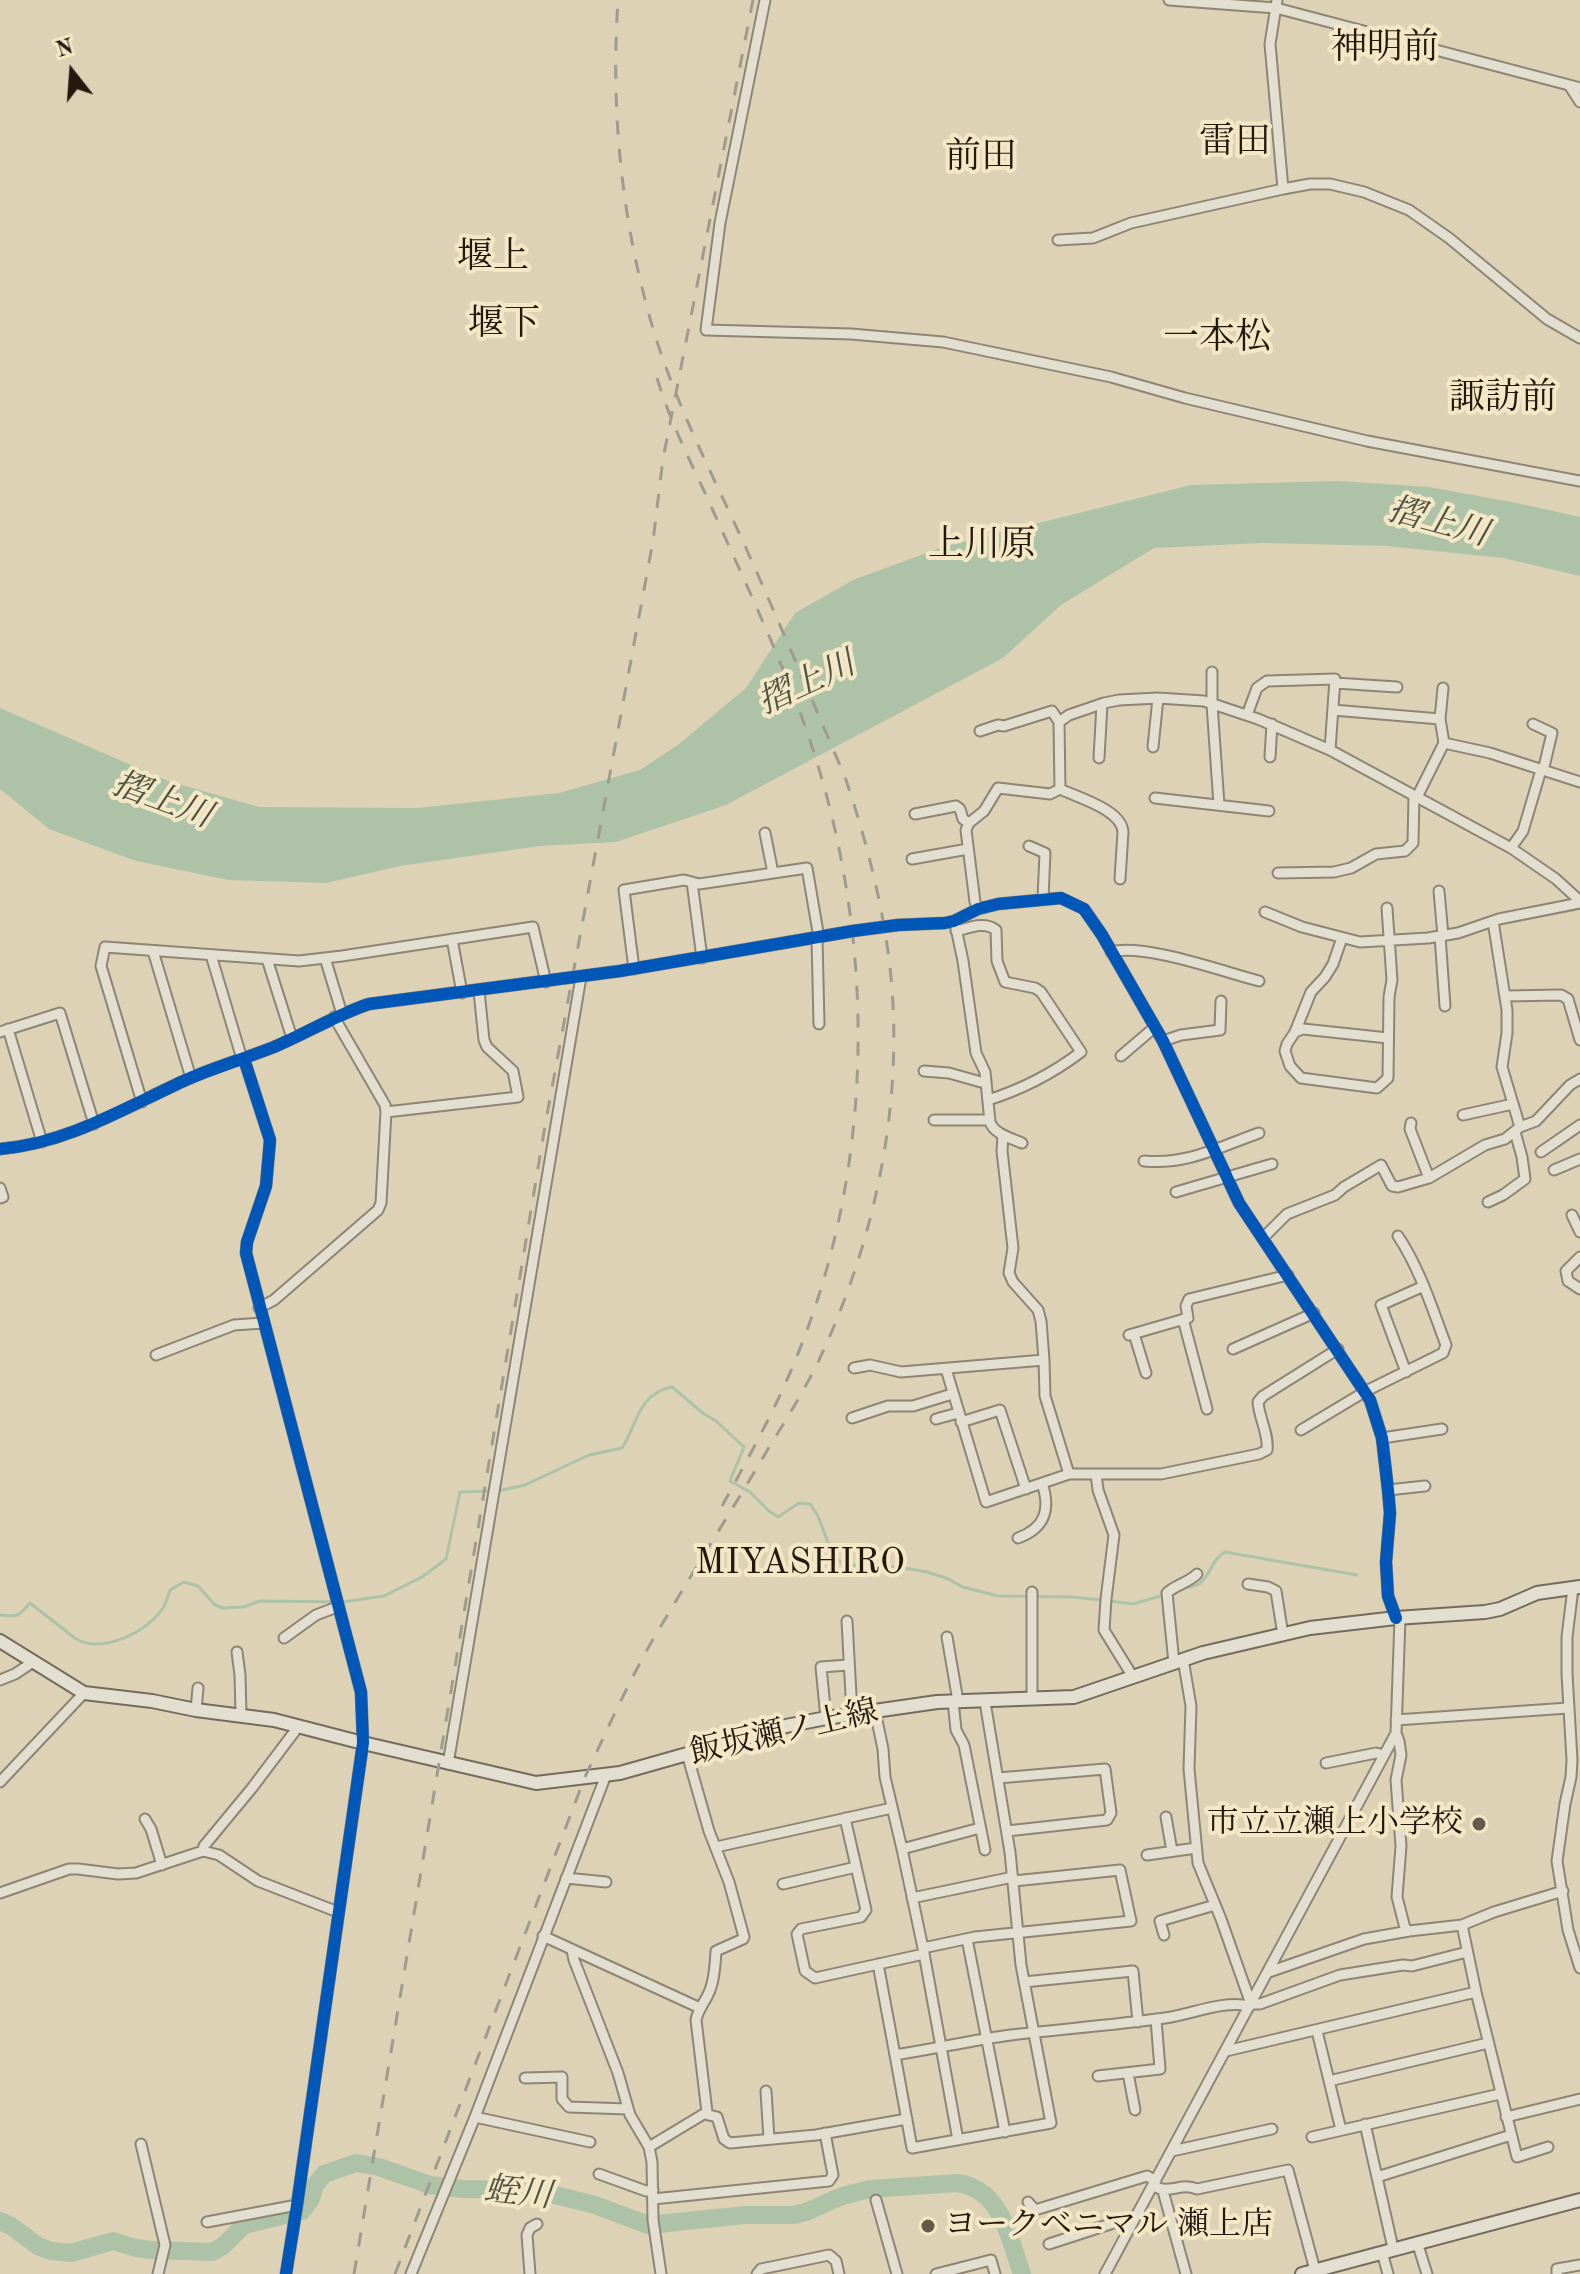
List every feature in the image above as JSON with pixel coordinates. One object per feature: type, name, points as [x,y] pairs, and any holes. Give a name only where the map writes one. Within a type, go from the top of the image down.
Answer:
[{"type":"main road","name":"飯坂瀬ノ上線","points":[[0,1641],[84,1693],[274,1720],[536,1783],[620,1773],[786,1726],[826,1718],[956,1701],[1074,1697],[1241,1643],[1310,1628],[1485,1612],[1537,1593],[1577,1587]]},
{"type":"main road","points":[[1308,2272],[1339,2269],[1387,2250],[1580,2200]]},
{"type":"street","points":[[765,0],[720,223],[706,330],[851,334],[943,342],[1111,377],[1185,398],[1367,441],[1580,481]]},
{"type":"street","points":[[1169,0],[1277,4],[1580,88]]},
{"type":"street","points":[[1277,4],[1270,44],[1283,189]]},
{"type":"street","points":[[1569,85],[1580,102]]},
{"type":"street","points":[[1058,240],[1093,238],[1131,223],[1310,184],[1352,188],[1394,203],[1427,221],[1547,319],[1580,338]]},
{"type":"street","points":[[1212,672],[1219,805]]},
{"type":"street","points":[[1247,715],[1257,688],[1267,681],[1335,679],[1330,750]]},
{"type":"street","points":[[1335,683],[1397,687]]},
{"type":"street","points":[[1278,873],[1334,872],[1351,868],[1376,854],[1405,851],[1413,843],[1416,796],[1444,743],[1440,719],[1443,688]]},
{"type":"street","points":[[1153,747],[1158,698]]},
{"type":"street","points":[[1059,722],[1069,715],[1102,704],[1158,698],[1188,699],[1247,715],[1330,750],[1511,848],[1556,879],[1580,902]]},
{"type":"street","points":[[1099,758],[1102,704]]},
{"type":"street","points":[[1333,710],[1440,719]]},
{"type":"street","points":[[980,731],[1052,711],[1059,722],[1060,789]]},
{"type":"street","points":[[1270,757],[1272,724]]},
{"type":"street","points":[[1511,848],[1523,831],[1552,733],[1533,724]]},
{"type":"street","points":[[1444,743],[1490,753],[1580,782]]},
{"type":"street","points":[[978,909],[966,830],[969,823],[984,811],[998,788],[1050,794],[1060,789]]},
{"type":"street","points":[[1060,789],[1119,819],[1123,825],[1120,879]]},
{"type":"street","points":[[1155,798],[1269,811]]},
{"type":"street","points":[[915,814],[956,806],[969,823]]},
{"type":"street","points":[[765,833],[773,873]]},
{"type":"street","points":[[1029,846],[1045,853],[1043,898]]},
{"type":"street","points":[[912,859],[968,849]]},
{"type":"street","points":[[634,969],[624,890],[684,880],[699,884],[807,868],[818,938],[819,1024]]},
{"type":"street","points":[[692,882],[702,958]]},
{"type":"street","points":[[1439,891],[1445,1006]]},
{"type":"street","points":[[955,926],[978,909],[1043,898],[1061,898],[1084,909],[1163,1041],[1239,1203],[1366,1391],[1382,1438],[1390,1513],[1386,1562],[1388,1596],[1398,1618],[1396,1733],[1401,1755],[1396,1780],[1401,1846],[1397,1897],[1405,1928],[1409,1931]]},
{"type":"street","points":[[1265,912],[1302,927],[1360,942],[1458,933],[1493,921],[1580,902]]},
{"type":"street","points":[[1342,938],[1333,964],[1311,992],[1285,1051],[1290,1066],[1301,1078],[1377,1088],[1388,1078],[1392,980],[1387,908]]},
{"type":"street","points":[[1488,1202],[1525,1179],[1513,1104],[1501,1060],[1507,1033],[1505,996],[1493,921]]},
{"type":"street","points":[[0,1149],[68,1136],[191,1078],[243,1059],[369,1004],[581,977],[898,925],[991,926],[996,930],[997,961],[1005,982],[1041,992],[1081,1052],[1037,1081],[988,1100]]},
{"type":"street","points":[[955,926],[976,1053],[985,1072],[989,1120],[992,1127],[1003,1135],[1022,1143]]},
{"type":"street","points":[[142,1102],[101,966],[105,947],[299,961],[533,927],[546,982]]},
{"type":"street","points":[[452,939],[462,993]]},
{"type":"street","points":[[153,951],[191,1078]]},
{"type":"street","points":[[1111,952],[1152,953],[1259,981]]},
{"type":"street","points":[[211,955],[270,1140],[266,1186],[246,1253],[361,1692],[363,1743],[286,2274]]},
{"type":"street","points":[[259,1308],[274,1300],[374,1216],[381,1203],[385,1105],[338,1015],[325,958]]},
{"type":"street","points":[[267,959],[292,1038]]},
{"type":"street","points":[[448,1764],[581,977]]},
{"type":"street","points":[[386,1112],[518,1097],[513,1071],[487,1047],[484,1040],[479,991]]},
{"type":"street","points":[[1505,996],[1561,995],[1568,999],[1580,1040]]},
{"type":"street","points":[[1163,1041],[1181,1035],[1220,1030],[1221,1001]]},
{"type":"street","points":[[42,1142],[4,1031],[60,1013],[94,1124]]},
{"type":"street","points":[[1121,1056],[1155,1027]]},
{"type":"street","points":[[1295,1032],[1303,1029],[1388,1038]]},
{"type":"street","points":[[924,1071],[986,1081]]},
{"type":"street","points":[[1263,1238],[1287,1214],[1335,1195],[1381,1165],[1392,1186],[1429,1178],[1485,1145],[1505,1139],[1536,1121],[1570,1085],[1580,1079]]},
{"type":"street","points":[[1463,1115],[1513,1104]]},
{"type":"street","points":[[934,1120],[989,1120]]},
{"type":"street","points":[[1411,1123],[1410,1129],[1429,1178]]},
{"type":"street","points":[[1541,1152],[1580,1125]]},
{"type":"street","points":[[1144,1161],[1165,1163],[1215,1151],[1259,1133]]},
{"type":"street","points":[[1003,1135],[1002,1151],[1013,1248],[1009,1273],[1013,1282],[1038,1310],[1045,1396],[1069,1474]]},
{"type":"street","points":[[1554,1170],[1580,1159]]},
{"type":"street","points":[[1176,1192],[1272,1164]]},
{"type":"street","points":[[0,1188],[3,1197],[0,1198]]},
{"type":"street","points":[[1572,1215],[1580,1232]]},
{"type":"street","points":[[1301,1430],[1366,1391],[1443,1353],[1446,1345],[1424,1286],[1398,1236]]},
{"type":"street","points":[[1580,1257],[1566,1271],[1568,1281],[1580,1289]]},
{"type":"street","points":[[1146,1373],[1131,1334],[1188,1318],[1186,1306],[1189,1299],[1288,1275]]},
{"type":"street","points":[[1406,1372],[1381,1305],[1424,1286]]},
{"type":"street","points":[[1233,1349],[1314,1313]]},
{"type":"street","points":[[1183,1319],[1207,1409]]},
{"type":"street","points":[[156,1355],[234,1325],[263,1323]]},
{"type":"street","points":[[946,1369],[986,1502],[1069,1474],[1161,1474],[1259,1454],[1267,1450],[1268,1443],[1258,1402],[1338,1349]]},
{"type":"street","points":[[854,1368],[870,1365],[895,1372],[1044,1360]]},
{"type":"street","points":[[852,1418],[888,1406],[913,1406],[952,1394]]},
{"type":"street","points":[[936,1419],[1000,1410],[1026,1489]]},
{"type":"street","points":[[1382,1438],[1442,1429]]},
{"type":"street","points":[[1096,1474],[1100,1498],[1114,1535],[1104,1630],[1133,1677]]},
{"type":"street","points":[[1018,1538],[1035,1532],[1042,1521],[1046,1507],[1042,1483]]},
{"type":"street","points":[[1388,1490],[1425,1486]]},
{"type":"street","points":[[1197,1574],[1167,1593],[1191,1706],[1189,1769],[1196,1848],[1200,1871],[1251,2005]]},
{"type":"street","points":[[1248,1584],[1276,1591],[1283,1635]]},
{"type":"street","points":[[1577,1587],[1567,1637],[1571,1777],[1557,1861],[1568,1930],[1580,1968]]},
{"type":"street","points":[[1032,1592],[1032,1698]]},
{"type":"street","points":[[284,1638],[316,1615],[337,1607]]},
{"type":"street","points":[[847,1621],[852,1714]]},
{"type":"street","points":[[947,1637],[956,1701],[956,1730],[964,1745],[985,1850]]},
{"type":"street","points":[[237,1652],[241,1714]]},
{"type":"street","points":[[0,1680],[33,1662]]},
{"type":"street","points":[[826,1718],[821,1667],[848,1665]]},
{"type":"street","points":[[196,1710],[198,1688]]},
{"type":"street","points":[[0,1782],[84,1693]]},
{"type":"street","points":[[878,1964],[912,2148],[1051,2123],[1024,1982],[1014,1879],[985,1702]]},
{"type":"street","points":[[1396,1720],[1568,1708]]},
{"type":"street","points":[[875,1711],[885,1777],[924,1951],[958,2140]]},
{"type":"street","points":[[203,1851],[298,1727]]},
{"type":"street","points":[[1105,2274],[1396,1733]]},
{"type":"street","points":[[1326,1763],[1376,1753],[1384,1755]]},
{"type":"street","points":[[649,2147],[707,2112],[696,2020],[710,1991],[716,1951],[744,1937],[687,1754]]},
{"type":"street","points":[[998,1778],[1105,1769],[1111,1813],[1107,1820],[1007,1831]]},
{"type":"street","points":[[411,2274],[475,2117],[606,1775]]},
{"type":"street","points":[[1567,1797],[1580,1797]]},
{"type":"street","points":[[716,1847],[892,1808]]},
{"type":"street","points":[[1166,1817],[1172,1851]]},
{"type":"street","points":[[845,1818],[866,1910],[861,1917],[801,1929],[797,1934],[805,1971],[815,1978],[967,1939],[1131,1921],[1120,1870],[1014,1879],[912,1898]]},
{"type":"street","points":[[145,1819],[162,1865]]},
{"type":"street","points":[[902,1849],[980,1828]]},
{"type":"street","points":[[1147,1855],[1196,1848]]},
{"type":"street","points":[[0,1893],[69,1869],[136,1873],[203,1851],[219,1855],[258,1881],[338,1912]]},
{"type":"street","points":[[783,1884],[856,1867]]},
{"type":"street","points":[[566,1878],[606,1882]]},
{"type":"street","points":[[1269,1972],[1364,1939],[1462,1925],[1563,1891]]},
{"type":"street","points":[[1164,1935],[1160,1921],[1215,1905]]},
{"type":"street","points":[[1462,1925],[1517,2157],[1548,2147]]},
{"type":"street","points":[[543,1936],[700,2008]]},
{"type":"street","points":[[967,1939],[1005,2132]]},
{"type":"street","points":[[572,1950],[618,2073],[628,2109],[649,2147],[654,2232],[661,2274]]},
{"type":"street","points":[[895,2055],[988,2039],[1181,2016],[1235,2003],[1260,2004],[1340,1975],[1412,1966],[1467,1952]]},
{"type":"street","points":[[1024,1982],[1133,1971],[1138,2022]]},
{"type":"street","points":[[1226,2051],[1476,1992]]},
{"type":"street","points":[[1098,2076],[1160,2069],[1156,2019]]},
{"type":"street","points":[[1317,2031],[1341,2130]]},
{"type":"street","points":[[1329,2081],[1488,2043]]},
{"type":"street","points":[[1128,2073],[1135,2110]]},
{"type":"street","points":[[525,2078],[562,2077],[562,2099],[569,2107],[628,2109]]},
{"type":"street","points":[[766,2091],[769,2139]]},
{"type":"street","points":[[1312,2137],[1500,2094]]},
{"type":"street","points":[[1506,2117],[1580,2099]]},
{"type":"street","points":[[705,2114],[717,2117],[724,2139],[730,2143],[825,2133],[907,2119]]},
{"type":"street","points":[[475,2117],[590,2142]]},
{"type":"street","points":[[1365,2124],[1377,2177],[1388,2274]]},
{"type":"street","points":[[1172,2151],[1272,2129]]},
{"type":"street","points":[[599,2174],[653,2195],[829,2181],[833,2175],[825,2133]]},
{"type":"street","points":[[1377,2177],[1511,2135]]},
{"type":"street","points":[[141,2144],[165,2245],[158,2274]]},
{"type":"street","points":[[1163,2191],[1187,2185],[1197,2189],[1288,2170],[1308,2272]]},
{"type":"street","points":[[1028,2202],[1035,2210],[1147,2176],[1163,2191],[1186,2274]]},
{"type":"street","points":[[876,2200],[897,2274]]},
{"type":"street","points":[[207,2222],[297,2206]]},
{"type":"street","points":[[1049,2244],[1138,2215]]},
{"type":"street","points":[[530,2274],[527,2235],[530,2228],[537,2224]]},
{"type":"street","points":[[1417,2242],[1427,2274]]},
{"type":"street","points":[[757,2274],[761,2269],[829,2255],[836,2261],[839,2274]]},
{"type":"street","points":[[936,2274],[991,2260],[995,2274]]},
{"type":"street","points":[[1557,2274],[1557,2269],[1580,2265]]},
{"type":"water","name":"摺上川","points":[[1339,481],[1429,487],[1580,517],[1580,576],[1503,558],[1387,546],[1263,543],[1154,548],[1061,605],[1003,658],[726,805],[616,842],[540,846],[400,866],[326,883],[229,880],[136,861],[49,829],[0,789],[0,708],[168,781],[259,807],[417,808],[559,793],[640,770],[679,744],[746,688],[795,613],[853,580],[943,547],[1191,485]]},
{"type":"waterway","points":[[498,1491],[525,1485],[589,1455],[622,1448],[645,1404],[652,1396],[672,1387],[744,1447],[730,1481],[750,1492],[778,1517],[799,1503],[810,1504],[832,1553],[841,1563],[927,1572],[963,1587],[998,1596],[1102,1600]]},
{"type":"waterway","points":[[0,1615],[17,1615],[30,1603],[76,1639],[99,1644],[124,1638],[146,1625],[163,1608],[170,1590],[184,1582],[198,1586],[215,1605],[223,1608],[243,1607],[260,1601],[343,1602],[384,1596],[422,1577],[446,1559],[460,1492],[490,1491]]},
{"type":"waterway","points":[[1179,1590],[1199,1584],[1225,1552],[1357,1575]]},
{"type":"waterway","points":[[1109,1601],[1133,1604],[1164,1595]]},
{"type":"waterway","name":"蛭川","points":[[0,2221],[51,2251],[71,2253],[113,2241],[151,2250],[212,2252],[223,2246],[244,2225],[302,2211],[324,2174],[356,2163],[379,2167],[430,2185],[529,2190],[559,2196],[595,2205],[648,2225],[745,2215],[794,2215],[842,2196],[870,2189],[957,2183],[972,2187],[994,2205],[1008,2231],[1022,2274]]},
{"type":"railway","points":[[395,2274],[585,1777],[648,1649],[819,1360],[857,1264],[871,1215],[890,1113],[893,1010],[889,959],[877,890],[859,822],[845,777],[678,400],[647,307],[630,231],[620,155],[616,77],[618,0]]},
{"type":"railway","points":[[354,2274],[546,1120],[653,541],[663,459],[753,0]]},
{"type":"railway","points":[[657,378],[679,437],[800,712],[825,790],[843,870],[854,952],[858,1034],[854,1117],[843,1198],[824,1278],[789,1376],[721,1508]]},
{"type":"cycle path","points":[[0,1149],[73,1132],[188,1079],[274,1047],[369,1004],[620,971],[853,931],[945,923],[998,904],[1061,898],[1084,909],[1102,935],[1163,1041],[1239,1203],[1370,1400],[1382,1438],[1390,1513],[1386,1562],[1388,1596],[1396,1618]]},
{"type":"cycle path","points":[[244,1059],[270,1140],[266,1186],[246,1253],[361,1692],[363,1743],[286,2274]]},
{"type":"place","name":"市立立瀬上小学校","points":[[1479,1824]]},
{"type":"place","name":"ヨークベニマル 瀬上店","points":[[928,2226]]},
{"type":"district","name":"神明前","points":[[1385,49]]},
{"type":"district","name":"雷田","points":[[1235,143]]},
{"type":"district","name":"前田","points":[[981,158]]},
{"type":"district","name":"堰上","points":[[493,258]]},
{"type":"district","name":"堰下","points":[[504,325]]},
{"type":"district","name":"一本松","points":[[1217,339]]},
{"type":"district","name":"諏訪前","points":[[1503,399]]},
{"type":"district","name":"上川原","points":[[982,546]]},
{"type":"district","name":"MIYASHIRO","points":[[800,1564]]}]
